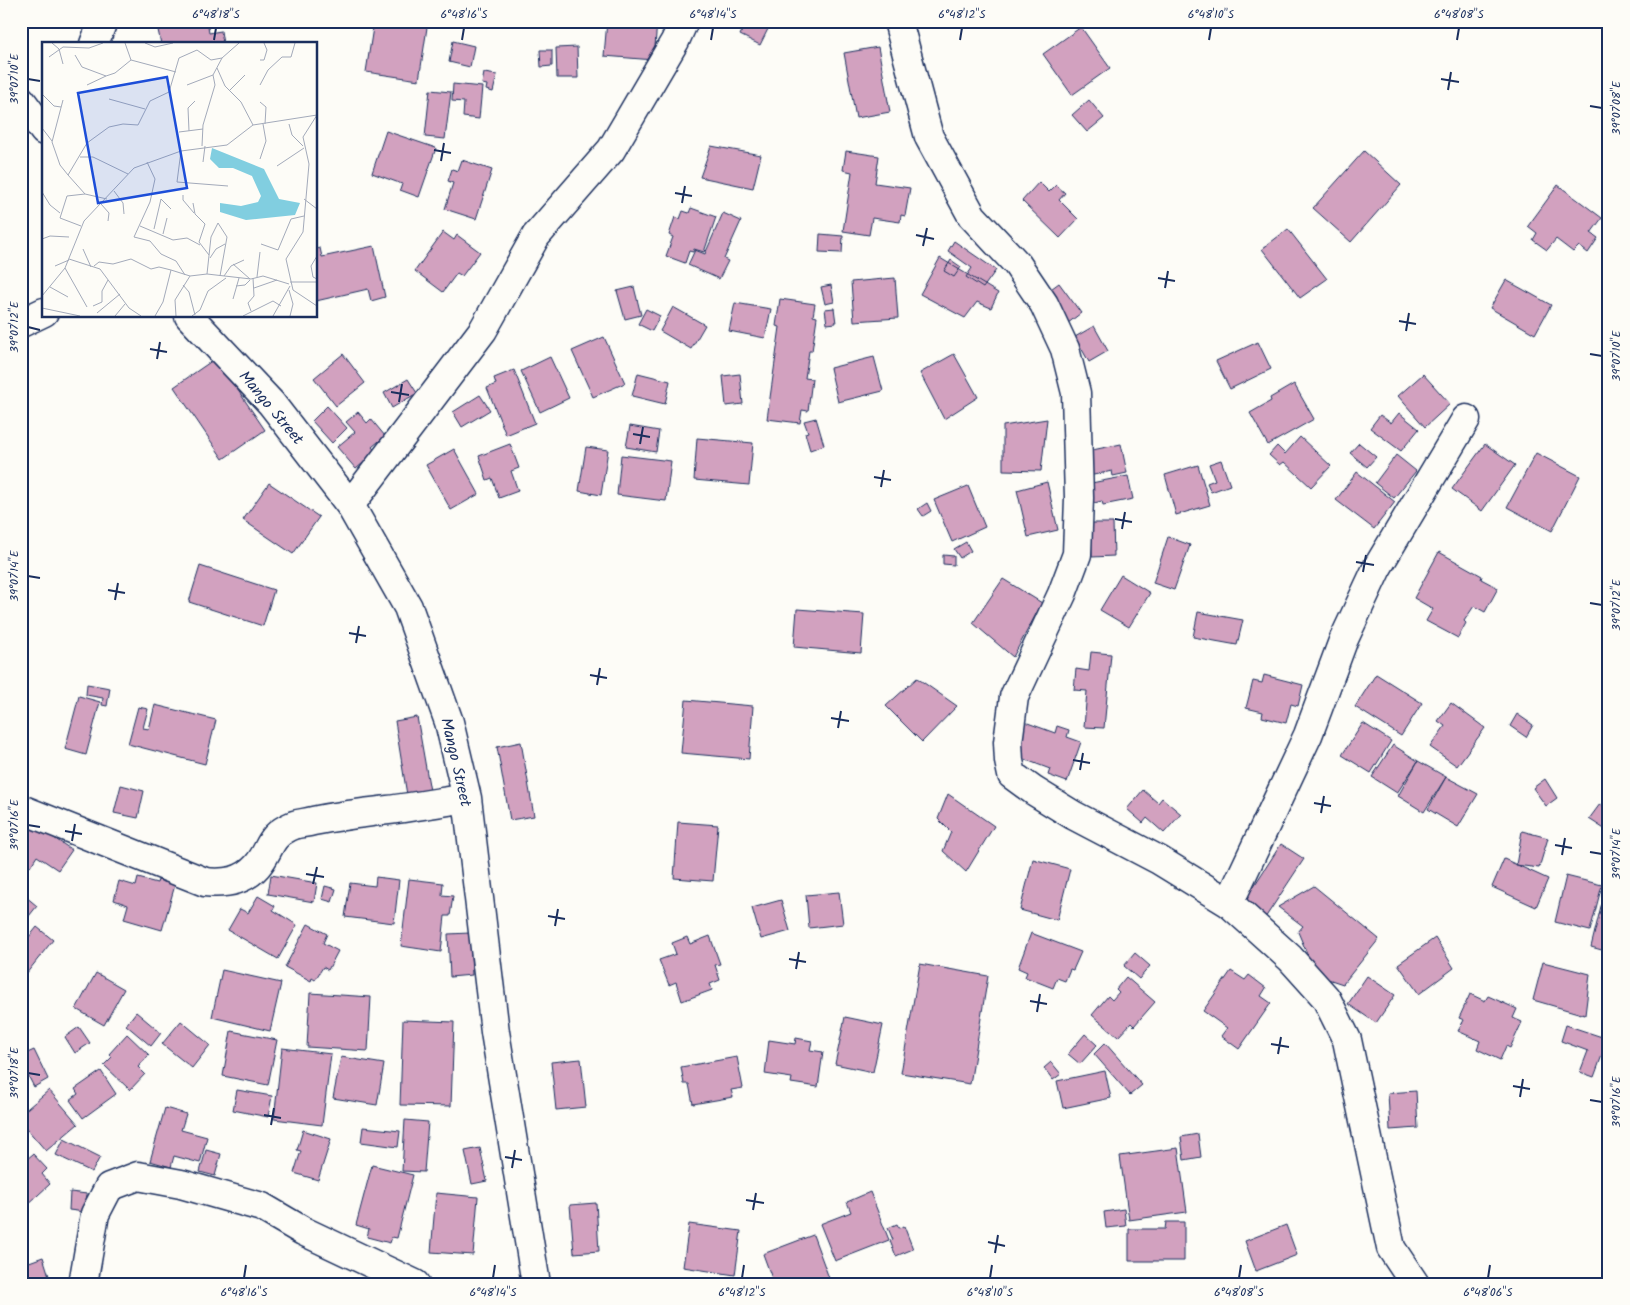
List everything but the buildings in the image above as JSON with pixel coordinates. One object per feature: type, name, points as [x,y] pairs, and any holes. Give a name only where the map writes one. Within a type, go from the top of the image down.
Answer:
[{"type":"street","points":[[95,42],[103,21]]},
{"type":"street","points":[[350,505],[482,330],[536,236],[612,150],[676,41],[684,21]]},
{"type":"street","points":[[898,21],[929,137],[972,216],[1017,264],[1044,304],[1065,349],[1076,393],[1079,498],[1077,554],[1062,594],[1014,697],[1008,742],[1012,775],[1034,791],[1074,815],[1159,860],[1229,903],[1290,958],[1326,998],[1347,1040],[1391,1248],[1415,1284]]},
{"type":"street","points":[[21,100],[42,128]]},
{"type":"street","points":[[21,323],[42,313]]},
{"type":"street","name":"Mango Street","points":[[191,318],[271,403],[350,505],[408,607],[449,722],[467,798],[495,1032],[536,1284]]},
{"type":"street","points":[[1229,903],[1308,735],[1343,641],[1377,568],[1466,419]]},
{"type":"street","points":[[21,809],[205,882],[219,884],[234,882],[246,875],[257,866],[273,840],[283,831],[296,824],[467,798]]},
{"type":"street","points":[[84,1284],[95,1214],[109,1187],[138,1176],[181,1184],[262,1207],[303,1231],[415,1284]]}]
